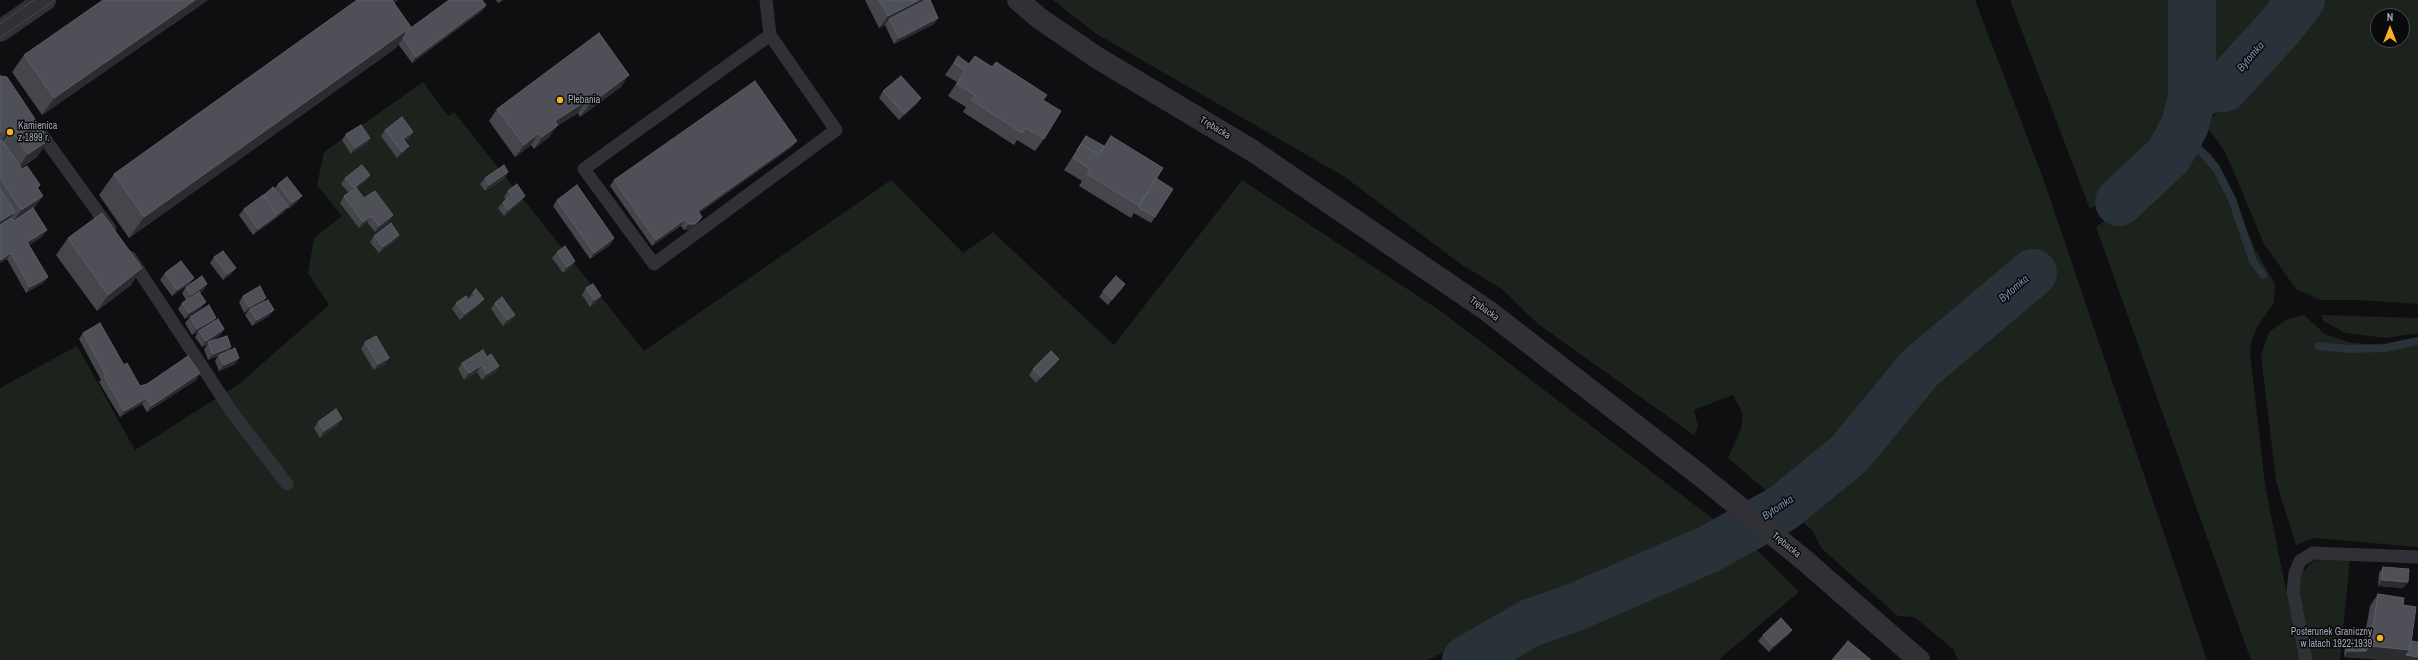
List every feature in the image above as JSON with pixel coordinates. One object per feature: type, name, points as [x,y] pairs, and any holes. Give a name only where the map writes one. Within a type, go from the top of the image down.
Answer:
[{"type":"street","points":[[0,31],[45,0]]},
{"type":"street","name":"Trębacka","points":[[1018,0],[1039,18],[1096,57],[1253,151],[1488,311],[1701,476],[1803,559],[1919,660]]},
{"type":"lane","points":[[766,0],[770,35],[836,130],[654,264],[584,169],[770,35]]},
{"type":"lane","points":[[27,115],[121,245],[232,412],[287,484]]},
{"type":"lane","points":[[2306,660],[2293,591],[2295,573],[2300,561],[2313,553],[2418,557]]},
{"type":"shaded area","points":[[1053,0],[1975,0],[2044,181],[2207,660],[1958,660],[1953,649],[1914,617],[1898,616],[1821,548],[1813,531],[1728,458],[1741,429],[1743,414],[1733,395],[1694,410],[1698,427],[1694,435],[1538,324],[1502,289],[1462,265],[1345,177],[1095,33]]},
{"type":"shaded area","points":[[2010,0],[2168,0],[2187,44],[2186,96],[2178,122],[2156,154],[2118,191],[2090,209]]},
{"type":"shaded area","points":[[2201,0],[2277,0],[2218,73],[2208,72],[2203,60]]},
{"type":"shaded area","points":[[2317,0],[2418,0],[2418,304],[2357,300],[2321,300],[2296,289],[2264,244],[2222,147],[2205,125]]},
{"type":"shaded area","points":[[423,82],[448,116],[454,112],[644,351],[891,180],[963,253],[993,232],[1114,345],[1242,180],[1442,312],[1721,525],[1507,618],[1428,660],[0,660],[0,388],[77,346],[135,450],[239,384],[329,305],[308,273],[314,238],[342,216],[317,185],[324,152]]},
{"type":"shaded area","points":[[2186,137],[2212,155],[2217,163],[2254,247],[2275,284],[2274,302],[2258,326],[2252,339],[2250,353],[2265,485],[2300,660],[2251,660],[2096,227],[2125,206],[2175,157]]},
{"type":"shaded area","points":[[2304,315],[2325,334],[2348,342],[2385,346],[2418,341],[2418,547],[2313,538],[2296,545],[2276,481],[2261,355],[2269,332],[2287,319]]},
{"type":"shaded area","points":[[2322,315],[2418,318],[2418,333],[2385,338],[2346,333],[2323,321]]},
{"type":"shaded area","points":[[1747,540],[1799,592],[1718,660],[1486,660],[1533,633],[1627,597]]},
{"type":"shaded area","points":[[2334,558],[2350,559],[2340,660],[2311,660],[2298,589],[2300,578],[2303,571],[2314,561]]},
{"type":"building","points":[[103,0],[195,0],[54,98],[24,55]]},
{"type":"building","points":[[357,0],[392,0],[411,27],[144,217],[114,174]]},
{"type":"building","points":[[449,0],[482,0],[486,5],[416,57],[403,38],[408,30]]},
{"type":"building","points":[[879,0],[919,0],[888,16]]},
{"type":"building","points":[[925,0],[930,0],[938,18],[899,38],[889,19]]},
{"type":"building","name":"Plebania","points":[[599,33],[629,75],[589,105],[586,101],[555,121],[558,125],[542,137],[539,133],[524,145],[497,109]]},
{"type":"building","points":[[958,56],[969,64],[975,56],[992,67],[996,62],[1047,95],[1043,100],[1061,111],[1044,139],[1026,128],[1022,133],[971,100],[975,95],[957,84],[965,70],[954,63]]},
{"type":"building","points":[[0,76],[7,77],[49,140],[28,154],[11,130],[6,134],[3,130],[0,132]]},
{"type":"building","points":[[901,76],[921,98],[904,114],[883,91]]},
{"type":"building","points":[[755,81],[797,141],[698,211],[702,217],[695,224],[689,224],[686,219],[656,240],[614,180]]},
{"type":"building","points":[[402,117],[413,132],[403,139],[409,146],[402,152],[385,130]]},
{"type":"building","points":[[361,125],[370,138],[355,148],[346,134]]},
{"type":"building","points":[[1086,136],[1104,146],[1099,155],[1081,144],[1077,150]]},
{"type":"building","points":[[1111,136],[1163,168],[1139,206],[1087,174],[1090,169],[1073,158],[1081,144],[1099,155]]},
{"type":"building","points":[[2,140],[22,169],[27,166],[40,185],[37,187],[43,196],[21,210],[0,178],[0,141]]},
{"type":"building","points":[[362,165],[370,175],[354,188],[345,178]]},
{"type":"building","points":[[504,165],[508,172],[489,185],[485,178]]},
{"type":"building","points":[[287,177],[302,196],[292,203],[278,184]]},
{"type":"building","points":[[1156,178],[1173,189],[1155,217],[1138,207]]},
{"type":"building","points":[[517,184],[525,196],[508,210],[503,202],[512,195],[508,191]]},
{"type":"building","points":[[577,185],[614,238],[594,253],[557,200]]},
{"type":"building","points":[[273,187],[288,206],[278,214],[264,195]]},
{"type":"building","points":[[356,188],[364,198],[375,191],[393,215],[379,226],[372,216],[363,222],[344,196]]},
{"type":"building","points":[[0,189],[15,212],[0,221]]},
{"type":"building","points":[[263,195],[277,215],[258,229],[244,209]]},
{"type":"building","points":[[33,208],[47,230],[27,242],[48,277],[30,287],[11,253],[0,260],[0,225],[11,218],[14,221]]},
{"type":"building","points":[[102,213],[142,268],[108,295],[68,238]]},
{"type":"building","points":[[391,223],[399,235],[383,247],[374,236]]},
{"type":"building","points":[[565,246],[575,261],[567,267],[557,252]]},
{"type":"building","points":[[223,251],[236,268],[227,274],[214,257]]},
{"type":"building","points":[[181,261],[194,278],[177,290],[165,273]]},
{"type":"building","points":[[202,276],[207,284],[191,295],[186,287]]},
{"type":"building","points":[[1116,276],[1125,284],[1112,299],[1103,291]]},
{"type":"building","points":[[593,284],[601,296],[594,300],[586,288]]},
{"type":"building","points":[[260,286],[266,298],[249,307],[243,296]]},
{"type":"building","points":[[476,289],[484,299],[465,314],[456,303],[466,296],[469,300],[476,295],[473,292]]},
{"type":"building","points":[[199,292],[206,302],[189,313],[182,303]]},
{"type":"building","points":[[502,297],[515,315],[507,320],[495,303]]},
{"type":"building","points":[[268,300],[274,310],[257,320],[250,309]]},
{"type":"building","points":[[209,305],[216,318],[197,329],[190,317]]},
{"type":"building","points":[[218,319],[224,329],[206,341],[199,331]]},
{"type":"building","points":[[100,323],[124,365],[127,363],[140,386],[147,384],[188,356],[200,373],[151,406],[147,398],[124,411],[104,376],[106,375],[83,333]]},
{"type":"building","points":[[227,336],[231,347],[213,354],[208,342]]},
{"type":"building","points":[[376,336],[389,358],[378,364],[365,342]]},
{"type":"building","points":[[235,348],[239,358],[224,365],[219,355]]},
{"type":"building","points":[[483,350],[487,357],[491,354],[499,366],[487,374],[482,365],[469,373],[462,363]]},
{"type":"building","points":[[1051,351],[1059,359],[1041,377],[1033,369]]},
{"type":"building","points":[[336,409],[342,419],[324,431],[318,422]]},
{"type":"building","points":[[2383,567],[2409,569],[2408,582],[2382,580]]},
{"type":"building","points":[[2378,594],[2404,598],[2403,605],[2416,607],[2410,650],[2370,646]]},
{"type":"building","points":[[1781,618],[1792,630],[1773,646],[1763,635]]},
{"type":"building","points":[[2349,639],[2365,640],[2365,645],[2367,645],[2366,651],[2348,651]]},
{"type":"building","points":[[1848,641],[1871,660],[1832,660]]},
{"type":"building","points":[[2411,641],[2418,642],[2418,657],[2406,655],[2410,650]]},
{"type":"waterway","points":[[2173,0],[2193,45]]},
{"type":"waterway","name":"Bytomka","points":[[2119,202],[2169,155],[2185,125],[2192,98],[2192,0]]},
{"type":"waterway","name":"Bytomka","points":[[2192,98],[2211,88],[2224,88],[2279,28],[2301,0]]},
{"type":"waterway","points":[[2177,141],[2191,143],[2202,152],[2216,168],[2232,199],[2253,261],[2263,275]]},
{"type":"waterway","name":"Bytomka","points":[[1466,660],[1530,623],[1573,608],[1709,549],[1783,508],[1849,454],[1920,368],[2033,273]]},
{"type":"waterway","points":[[2319,346],[2348,349],[2385,348],[2418,341]]},
{"type":"tram line","points":[[0,24],[34,0]]},
{"type":"tram line","points":[[0,38],[55,0]]},
{"type":"place","name":"Plebania","points":[[560,100]]},
{"type":"place","name":"Kamienica z 1899 r.","points":[[10,132]]},
{"type":"place","name":"Posterunek Graniczny w latach 1922-1939","points":[[2380,638]]}]
